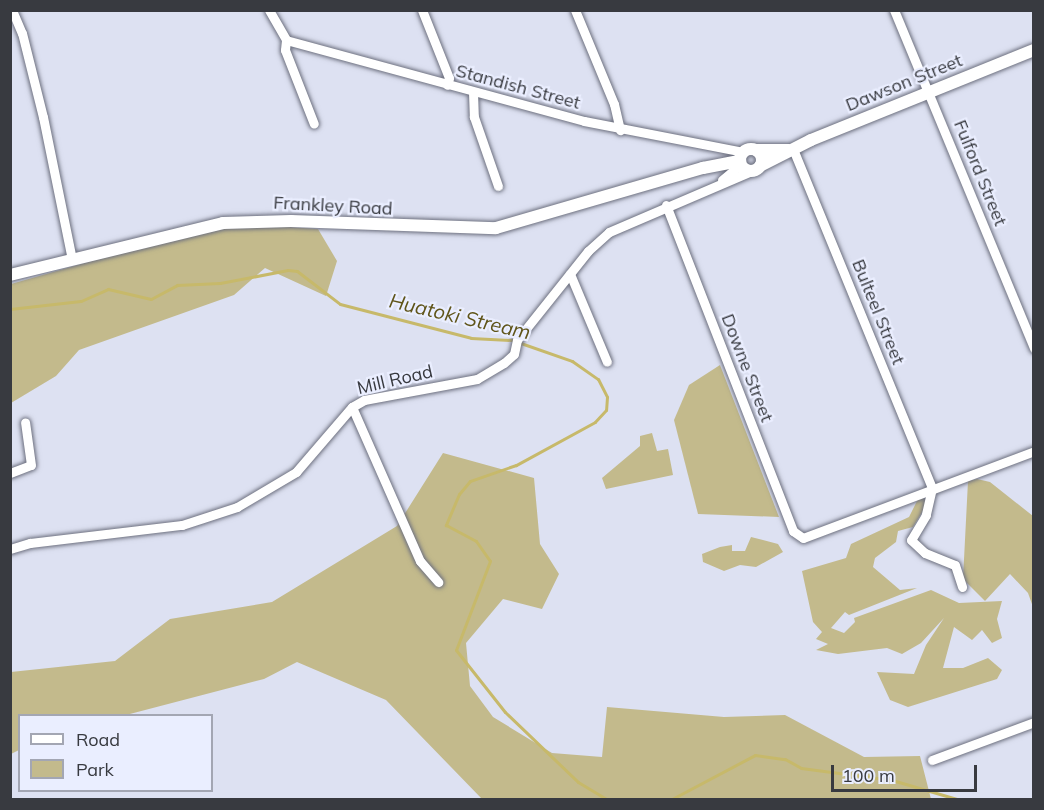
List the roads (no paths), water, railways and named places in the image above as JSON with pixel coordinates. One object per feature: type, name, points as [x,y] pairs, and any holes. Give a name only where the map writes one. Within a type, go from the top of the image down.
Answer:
[{"type":"street","points":[[12,10],[22,33],[43,117],[72,260]]},
{"type":"street","points":[[269,10],[286,40],[285,50],[314,124]]},
{"type":"street","points":[[422,10],[449,78],[447,85]]},
{"type":"street","points":[[575,10],[614,104],[620,130]]},
{"type":"street","name":"Fulford Street","points":[[894,10],[1034,348]]},
{"type":"street","name":"Standish Street","points":[[286,40],[620,130],[745,157]]},
{"type":"street","name":"Dawson Street","points":[[757,168],[791,149],[1034,50]]},
{"type":"street","points":[[473,92],[474,117],[498,186]]},
{"type":"street","name":"Dawson Street","points":[[654,183],[745,157],[791,149]]},
{"type":"street","name":"Bulteel Street","points":[[791,149],[932,488]]},
{"type":"street","points":[[745,157],[762,157],[757,168],[745,157]]},
{"type":"street","name":"Mill Road","points":[[715,184],[745,157]]},
{"type":"street","name":"Mill Road","points":[[10,549],[30,543],[182,525],[237,507],[296,472],[352,407],[364,400],[477,380],[504,363],[514,354],[521,336],[570,274],[604,236],[666,205],[757,168]]},
{"type":"street","name":"Frankley Road","points":[[10,275],[223,223],[291,221],[496,228],[654,183]]},
{"type":"street","name":"Downe Street","points":[[666,205],[793,531],[803,538],[932,488]]},
{"type":"street","points":[[570,274],[607,362]]},
{"type":"street","points":[[352,407],[420,561],[438,582]]},
{"type":"street","points":[[10,473],[31,465],[25,422]]},
{"type":"street","points":[[962,587],[954,565],[925,554],[911,540],[926,515],[932,488],[965,480],[1034,451]]},
{"type":"street","points":[[932,760],[1034,722]]},
{"type":"waterway","name":"Huatoki Stream","points":[[10,309],[81,301],[108,289],[151,299],[177,285],[220,283],[288,270],[297,271],[340,304],[471,338],[512,340],[572,361],[598,379],[607,397],[606,410],[595,422],[516,465],[470,481],[459,494],[446,525],[476,541],[490,561],[456,650],[505,712],[578,782],[608,800]]},
{"type":"waterway","name":"Huatoki Stream","points":[[670,800],[755,755],[785,759],[801,768],[892,780],[960,800]]}]
